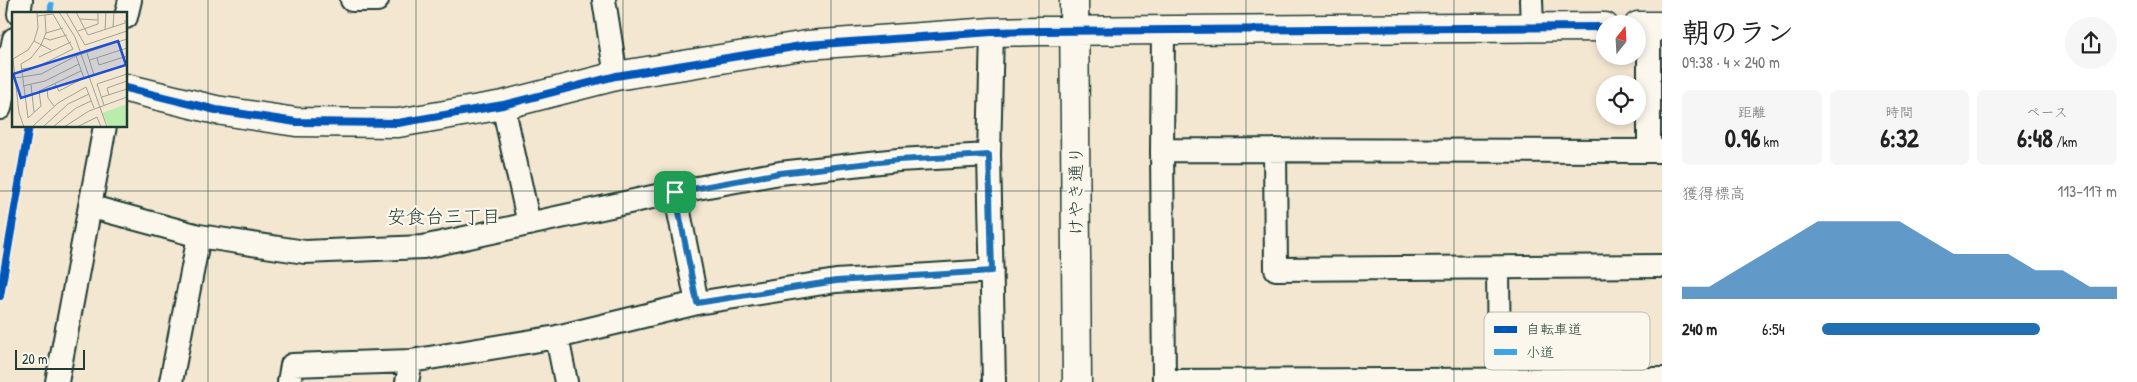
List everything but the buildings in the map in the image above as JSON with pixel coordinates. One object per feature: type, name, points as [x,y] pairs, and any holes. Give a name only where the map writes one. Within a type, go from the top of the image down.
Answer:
[{"type":"street","points":[[352,0],[377,0]]},
{"type":"street","points":[[604,0],[616,76]]},
{"type":"street","name":"けやき通り","points":[[1074,0],[1077,382]]},
{"type":"street","points":[[1531,0],[1532,27]]},
{"type":"street","points":[[128,88],[216,110],[296,122],[398,123],[503,104],[616,76],[807,45],[992,32],[1596,26]]},
{"type":"street","points":[[1162,150],[1655,151],[1649,26]]},
{"type":"street","points":[[1163,31],[1164,381],[1662,380]]},
{"type":"street","points":[[992,32],[989,155],[994,382]]},
{"type":"street","points":[[0,108],[12,52]]},
{"type":"street","points":[[503,104],[529,224]]},
{"type":"street","points":[[57,382],[92,207],[105,128]]},
{"type":"street","points":[[1275,150],[1276,269],[1662,266]]},
{"type":"street","points":[[92,207],[199,236],[305,252],[423,248],[675,192],[780,173],[898,160],[989,155]]},
{"type":"street","points":[[675,192],[697,303]]},
{"type":"street","points":[[171,382],[199,236]]},
{"type":"street","points":[[1498,268],[1499,312]]},
{"type":"street","points":[[289,382],[292,365],[409,371],[697,303],[836,281],[992,271]]},
{"type":"street","points":[[557,337],[566,382]]},
{"type":"street","points":[[1500,370],[1500,379]]},
{"type":"marked path","points":[[50,12],[52,0]]},
{"type":"cycle path","points":[[128,88],[216,110],[296,122],[398,123],[503,105],[616,76],[807,45],[992,32],[1596,27]]},
{"type":"cycle path","points":[[0,296],[29,128]]},
{"type":"district","name":"安食台三丁目","points":[[444,216]]},
{"type":"route","points":[[989,155],[992,271],[836,281],[697,303],[675,192],[780,173],[898,160],[989,155]]}]
